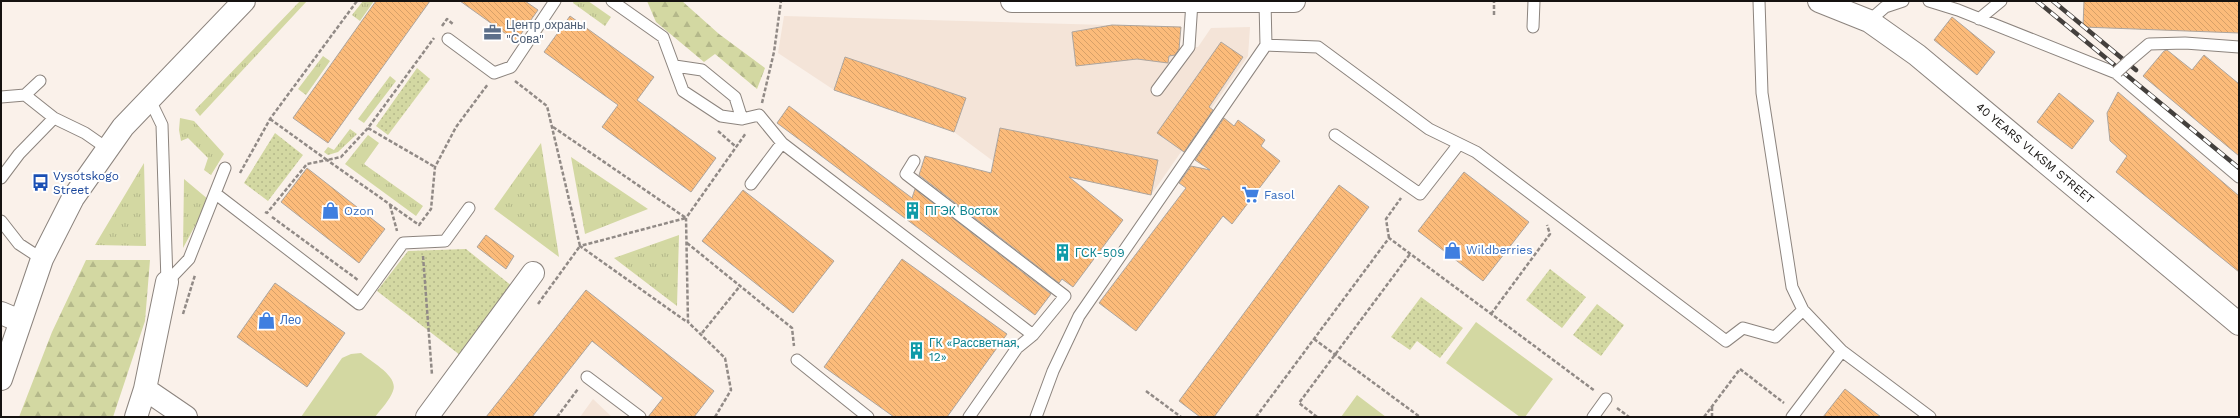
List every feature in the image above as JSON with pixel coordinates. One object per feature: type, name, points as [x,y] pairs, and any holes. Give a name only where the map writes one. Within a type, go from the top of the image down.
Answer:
[{"type":"main road","points":[[1,379],[11,317],[73,198],[123,127],[149,98],[244,1]]},
{"type":"main road","points":[[1012,1],[1294,1]]},
{"type":"main road","name":"40 YEARS VLKSM STREET","points":[[1819,1],[1869,21],[1917,55],[2239,324]]},
{"type":"main road","points":[[431,412],[534,273]]},
{"type":"main road","points":[[136,417],[145,389],[167,282]]},
{"type":"main road","points":[[145,389],[186,417]]},
{"type":"lane","points":[[448,39],[494,73],[511,67],[555,1]]},
{"type":"lane","points":[[612,1],[663,37],[684,91],[721,116],[742,119],[759,115],[782,143],[1033,335]]},
{"type":"lane","points":[[1533,27],[1534,1]]},
{"type":"lane","points":[[1759,1],[1762,93],[1792,287],[1803,310],[1842,351],[1930,417]]},
{"type":"lane","points":[[1869,21],[1885,7],[1903,1]]},
{"type":"lane","points":[[1929,1],[2116,73],[2239,177]]},
{"type":"lane","points":[[1979,19],[2001,1]]},
{"type":"lane","points":[[1157,90],[1189,47],[1192,2]]},
{"type":"lane","points":[[1036,417],[1053,371],[1079,316],[1266,45],[1265,2]]},
{"type":"lane","points":[[2116,73],[2149,44],[2186,43],[2239,47]]},
{"type":"lane","points":[[1266,45],[1318,47],[1429,129],[1476,152],[1726,341],[1743,328],[1775,337],[1803,310]]},
{"type":"lane","points":[[675,66],[702,70],[735,97],[742,119]]},
{"type":"lane","points":[[1,97],[25,95],[40,81]]},
{"type":"lane","points":[[25,95],[54,118],[85,134],[108,149]]},
{"type":"lane","points":[[149,98],[162,125],[167,282]]},
{"type":"lane","points":[[1,178],[20,154],[54,118]]},
{"type":"lane","points":[[1335,135],[1420,194],[1459,144]]},
{"type":"lane","points":[[751,184],[782,143]]},
{"type":"lane","points":[[914,161],[906,174],[1065,296],[1033,335],[1017,348],[969,417]]},
{"type":"lane","points":[[167,282],[189,259],[225,168]]},
{"type":"lane","points":[[216,194],[359,304],[403,243],[445,241],[469,208]]},
{"type":"lane","points":[[1,221],[19,244],[42,258]]},
{"type":"lane","points":[[1794,414],[1842,351]]},
{"type":"lane","points":[[797,360],[868,417]]},
{"type":"lane","points":[[587,377],[640,417]]},
{"type":"lane","points":[[1593,417],[1606,399]]},
{"type":"path","points":[[688,322],[686,218],[759,115],[774,52],[781,1]]},
{"type":"path","points":[[1494,1],[1494,15]]},
{"type":"path","points":[[267,213],[307,164],[342,157],[368,128],[447,20],[459,28]]},
{"type":"path","points":[[412,228],[419,225],[431,209],[435,167],[456,127],[494,73]]},
{"type":"path","points":[[270,119],[419,225],[422,242],[431,412]]},
{"type":"path","points":[[686,218],[552,127],[580,246],[688,322],[702,333],[725,358],[731,390],[716,417]]},
{"type":"path","points":[[368,128],[435,167]]},
{"type":"path","points":[[389,204],[398,235]]},
{"type":"path","points":[[1491,314],[1550,234],[1542,211],[1546,205]]},
{"type":"path","points":[[261,209],[361,283]]},
{"type":"path","points":[[580,246],[686,218]]},
{"type":"path","points":[[1256,417],[1389,238],[1606,399]]},
{"type":"path","points":[[686,243],[792,328],[797,360]]},
{"type":"path","points":[[1317,417],[1299,403],[1410,254]]},
{"type":"path","points":[[702,333],[740,286]]},
{"type":"path","points":[[1314,339],[1420,417]]},
{"type":"path","points":[[1704,417],[1740,369],[1794,414]]},
{"type":"path","points":[[557,417],[587,377]]},
{"type":"path","points":[[1146,391],[1181,417]]},
{"type":"path","points":[[1712,406],[1712,417]]},
{"type":"shaded area","points":[[784,16],[1181,27],[1180,48],[1198,47],[1211,28],[1250,27],[1248,56],[1151,195],[993,161],[954,132],[834,90],[778,53]]},
{"type":"shaded area","points":[[593,399],[612,417],[580,417]]},
{"type":"green space","points":[[300,1],[307,1],[200,116],[195,110]]},
{"type":"green space","points":[[363,1],[374,1],[360,21],[352,15]]},
{"type":"green space","points":[[574,1],[588,1],[611,17],[605,26],[573,3]]},
{"type":"green space","points":[[647,1],[682,1],[719,34],[765,68],[757,89],[715,54],[704,62],[656,22]]},
{"type":"green space","points":[[323,56],[330,61],[306,95],[298,89]]},
{"type":"green space","points":[[417,68],[430,79],[388,135],[376,126]]},
{"type":"green space","points":[[390,76],[396,81],[364,123],[358,119]]},
{"type":"green space","points":[[180,118],[194,121],[224,154],[211,175],[204,170],[208,158],[188,138],[181,141],[179,130]]},
{"type":"green space","points":[[350,129],[357,134],[338,152],[328,155],[324,152],[328,147],[334,150]]},
{"type":"green space","points":[[275,133],[303,155],[268,201],[244,183]]},
{"type":"green space","points":[[368,135],[379,143],[364,164],[423,206],[416,216],[345,164]]},
{"type":"green space","points":[[541,143],[559,257],[494,209]]},
{"type":"green space","points":[[571,157],[648,209],[585,234]]},
{"type":"green space","points":[[144,163],[146,246],[95,245]]},
{"type":"green space","points":[[184,179],[209,200],[183,248]]},
{"type":"green space","points":[[679,235],[677,306],[614,258]]},
{"type":"green space","points":[[466,249],[512,286],[460,355],[377,291],[408,251]]},
{"type":"green space","points":[[86,260],[150,260],[145,321],[113,417],[19,417],[52,332]]},
{"type":"green space","points":[[1550,269],[1586,297],[1562,328],[1526,300]]},
{"type":"green space","points":[[1421,297],[1463,328],[1440,358],[1417,341],[1410,350],[1391,337]]},
{"type":"green space","points":[[1597,304],[1624,325],[1601,356],[1573,335]]},
{"type":"green space","points":[[1476,322],[1553,379],[1525,417],[1520,417],[1446,363]]},
{"type":"green space","points":[[361,353],[383,370],[392,380],[394,385],[390,398],[375,417],[301,417],[342,358],[351,354]]},
{"type":"green space","points":[[1357,395],[1386,417],[1341,417]]},
{"type":"building","points":[[376,1],[430,1],[328,143],[293,118]]},
{"type":"building","points":[[460,1],[525,1],[538,10],[516,41]]},
{"type":"building","points":[[2084,1],[2239,1],[2239,33],[2083,27]]},
{"type":"building","points":[[570,16],[654,77],[637,100],[716,158],[691,192],[602,127],[618,105],[544,52]]},
{"type":"building","points":[[1952,17],[1995,52],[1977,75],[1934,40]]},
{"type":"building","points":[[1112,25],[1181,27],[1179,49],[1175,55],[1169,56],[1168,63],[1137,59],[1076,66],[1072,32]]},
{"type":"building","points":[[1221,42],[1243,57],[1209,107],[1213,110],[1184,152],[1157,133]]},
{"type":"building","points":[[2167,50],[2192,70],[2204,55],[2239,84],[2239,156],[2143,76],[2164,51]]},
{"type":"building","points":[[845,57],[966,98],[954,132],[834,90]]},
{"type":"building","points":[[2118,92],[2239,196],[2239,272],[2116,172],[2127,156],[2110,141],[2107,113]]},
{"type":"building","points":[[2059,93],[2094,121],[2072,149],[2037,122]]},
{"type":"building","name":"ПГЭК Восток","points":[[789,106],[912,198],[915,189],[1051,294],[1035,315],[777,123]]},
{"type":"building","points":[[1224,118],[1234,126],[1238,120],[1265,140],[1261,146],[1280,161],[1232,224],[1223,216],[1136,331],[1099,303],[1186,188],[1179,183],[1191,166],[1210,170],[1195,160]]},
{"type":"building","name":"ГСК-509","points":[[1000,128],[1158,160],[1151,195],[1069,177],[1123,220],[1073,287],[1062,279],[1059,283],[919,175],[925,156],[991,173]]},
{"type":"building","points":[[307,168],[385,229],[359,263],[281,202]]},
{"type":"building","points":[[1464,172],[1529,222],[1483,281],[1418,231]]},
{"type":"building","points":[[1339,185],[1369,207],[1214,417],[1200,417],[1179,401]]},
{"type":"building","points":[[743,190],[834,261],[793,313],[702,241]]},
{"type":"building","points":[[486,235],[514,256],[506,269],[477,247]]},
{"type":"building","name":"ГК «Рассветная, 12»","points":[[902,259],[1007,334],[947,417],[894,417],[824,367]]},
{"type":"building","points":[[275,283],[345,333],[307,387],[237,337]]},
{"type":"building","points":[[586,290],[714,391],[694,417],[648,417],[663,398],[592,341],[532,417],[486,417]]},
{"type":"building","points":[[1845,389],[1881,417],[1823,417]]},
{"type":"railway","points":[[2037,1],[2239,168]]},
{"type":"railway","points":[[2053,1],[2136,70]]},
{"type":"place","name":"Центр охраны \"Сова\"","points":[[493,32]]},
{"type":"place","name":"Vysotskogo Street","points":[[40,183]]},
{"type":"place","name":"Fasol","points":[[1251,195]]},
{"type":"place","name":"Ozon","points":[[331,211]]},
{"type":"place","name":"ПГЭК Восток","points":[[912,211]]},
{"type":"place","name":"Wildberries","points":[[1453,250]]},
{"type":"place","name":"ГСК-509","points":[[1062,253]]},
{"type":"place","name":"Лео","points":[[267,320]]},
{"type":"place","name":"ГК «Рассветная, 12»","points":[[916,350]]}]
